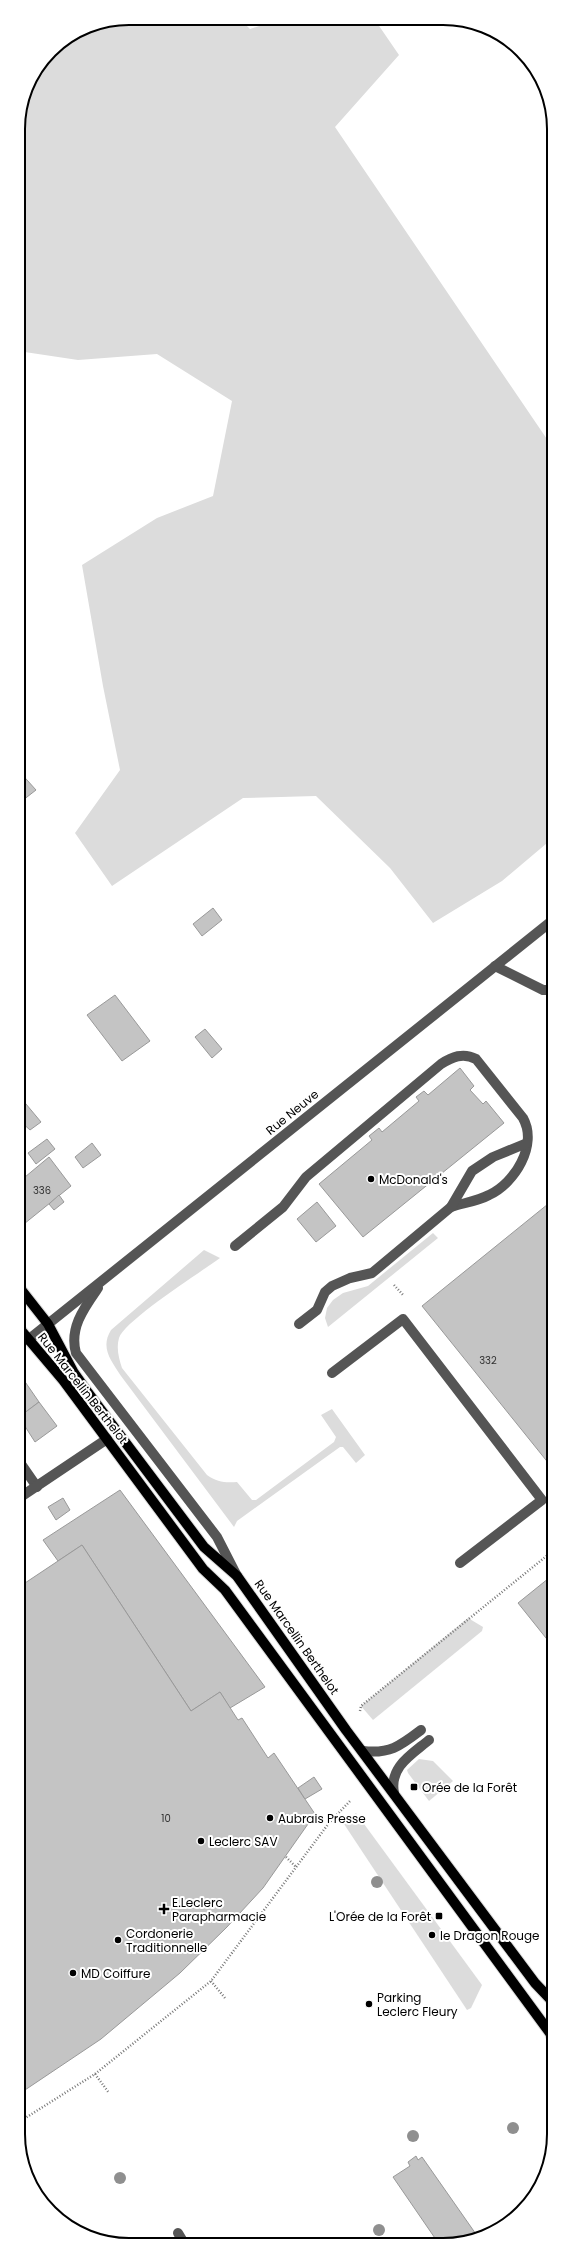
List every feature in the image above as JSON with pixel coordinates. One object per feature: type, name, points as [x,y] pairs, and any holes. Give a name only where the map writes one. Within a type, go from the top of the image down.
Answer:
[{"type":"main road","name":"Rue Marcellin Berthelot","points":[[25,1295],[48,1324],[74,1373],[86,1390],[204,1547],[237,1576],[394,1793],[535,1983],[547,1996]]},
{"type":"main road","name":"Rue Marcellin Berthelot","points":[[25,1336],[63,1380],[203,1569],[225,1590],[547,2029]]},
{"type":"lane","name":"Rue Neuve","points":[[28,1340],[547,925]]},
{"type":"lane","points":[[495,966],[543,990],[547,990]]},
{"type":"lane","points":[[235,1246],[283,1207],[306,1178],[451,1058],[470,1056],[476,1059],[523,1118],[528,1126],[527,1143],[521,1164],[514,1176],[490,1195],[451,1207]]},
{"type":"lane","points":[[299,1324],[317,1310],[325,1292],[332,1286],[350,1278],[372,1273],[451,1207],[472,1171],[493,1157],[527,1143]]},
{"type":"lane","points":[[105,1278],[84,1309],[75,1330],[73,1341],[76,1353],[217,1537],[237,1576]]},
{"type":"lane","points":[[332,1373],[403,1319],[542,1500],[460,1563]]},
{"type":"lane","points":[[25,1494],[107,1439]]},
{"type":"lane","points":[[25,1470],[36,1487]]},
{"type":"lane","points":[[363,1751],[378,1752],[400,1746],[421,1730]]},
{"type":"lane","points":[[394,1793],[393,1778],[402,1761],[429,1740]]},
{"type":"lane","points":[[178,2233],[181,2238]]},
{"type":"path","points":[[360,1712],[361,1706],[547,1556]]},
{"type":"path","points":[[25,2118],[95,2074],[211,1981],[329,1823],[356,1794]]},
{"type":"path","points":[[286,1857],[296,1867]]},
{"type":"path","points":[[211,1981],[225,1998]]},
{"type":"path","points":[[95,2074],[109,2093]]},
{"type":"shaded area","points":[[246,25],[250,29],[262,25],[378,25],[399,55],[335,127],[547,439],[547,843],[502,881],[433,923],[390,868],[316,796],[243,798],[112,886],[75,833],[120,770],[103,686],[82,565],[157,518],[213,496],[232,401],[157,354],[78,360],[25,352],[25,123],[27,109],[33,89],[39,77],[51,61],[77,39],[102,29],[116,26]]},
{"type":"shaded area","points":[[433,1233],[438,1238],[328,1327],[325,1318],[327,1308],[333,1300],[343,1293],[368,1286]]},
{"type":"shaded area","points":[[204,1250],[220,1258],[149,1308],[124,1330],[119,1338],[118,1346],[122,1368],[207,1475],[221,1482],[237,1482],[252,1500],[256,1500],[334,1442],[336,1437],[321,1415],[332,1409],[365,1455],[356,1463],[343,1447],[340,1447],[237,1521],[234,1527],[121,1376],[108,1354],[107,1348],[108,1336],[111,1330]]},
{"type":"shaded area","points":[[468,1618],[483,1627],[482,1631],[373,1720],[361,1706]]},
{"type":"shaded area","points":[[419,1759],[433,1761],[453,1781],[429,1801],[407,1770]]},
{"type":"shaded area","points":[[356,1813],[482,1985],[471,2008],[467,2010],[344,1824]]},
{"type":"building","points":[[25,778],[36,790],[25,799]]},
{"type":"building","points":[[213,908],[222,920],[202,936],[193,924]]},
{"type":"building","points":[[115,995],[150,1041],[122,1061],[87,1015]]},
{"type":"building","points":[[205,1029],[222,1049],[212,1058],[195,1037]]},
{"type":"building","points":[[460,1068],[474,1086],[470,1090],[483,1104],[486,1101],[504,1123],[363,1237],[319,1184],[372,1140],[369,1136],[379,1128],[382,1132],[419,1101],[416,1097],[424,1091],[428,1095]]},
{"type":"building","points":[[25,1103],[41,1122],[30,1130],[25,1126]]},
{"type":"building","points":[[47,1139],[55,1149],[36,1164],[28,1153]]},
{"type":"building","points":[[92,1143],[101,1155],[83,1168],[75,1157]]},
{"type":"building","points":[[49,1157],[71,1186],[25,1223],[25,1177]]},
{"type":"building","points":[[59,1195],[64,1202],[54,1210],[49,1204]]},
{"type":"building","points":[[317,1202],[336,1226],[316,1242],[297,1219]]},
{"type":"building","points":[[547,1205],[547,1461],[422,1306]]},
{"type":"building","points":[[25,1382],[39,1402],[25,1412]]},
{"type":"building","points":[[39,1402],[57,1426],[35,1442],[25,1426],[25,1412]]},
{"type":"building","points":[[120,1490],[265,1687],[230,1708],[220,1692],[191,1711],[82,1545],[58,1561],[43,1540]]},
{"type":"building","points":[[63,1498],[70,1510],[56,1520],[48,1507]]},
{"type":"building","points":[[82,1545],[191,1711],[220,1692],[238,1720],[242,1718],[268,1758],[274,1753],[315,1814],[263,1888],[227,1927],[180,1973],[101,2039],[25,2090],[25,1583]]},
{"type":"building","points":[[547,1580],[547,1639],[518,1603]]},
{"type":"building","points":[[314,1777],[322,1789],[305,1799],[298,1788]]},
{"type":"building","points":[[416,2156],[418,2160],[422,2157],[475,2232],[456,2237],[435,2238],[393,2177],[410,2166],[408,2162]]},
{"type":"place","name":"McDonald's","points":[[371,1179]]},
{"type":"place","name":"Orée de la Forêt","points":[[414,1787]]},
{"type":"place","name":"Aubrais Presse","points":[[270,1818]]},
{"type":"place","name":"Leclerc SAV","points":[[201,1841]]},
{"type":"place","name":"E.Leclerc Parapharmacie","points":[[164,1909]]},
{"type":"place","name":"L'Orée de la Forêt","points":[[439,1916]]},
{"type":"place","name":"le Dragon Rouge","points":[[432,1935]]},
{"type":"place","name":"Cordonerie Traditionnelle","points":[[118,1940]]},
{"type":"place","name":"MD Coiffure","points":[[73,1973]]},
{"type":"place","name":"Parking Leclerc Fleury","points":[[369,2004]]}]
